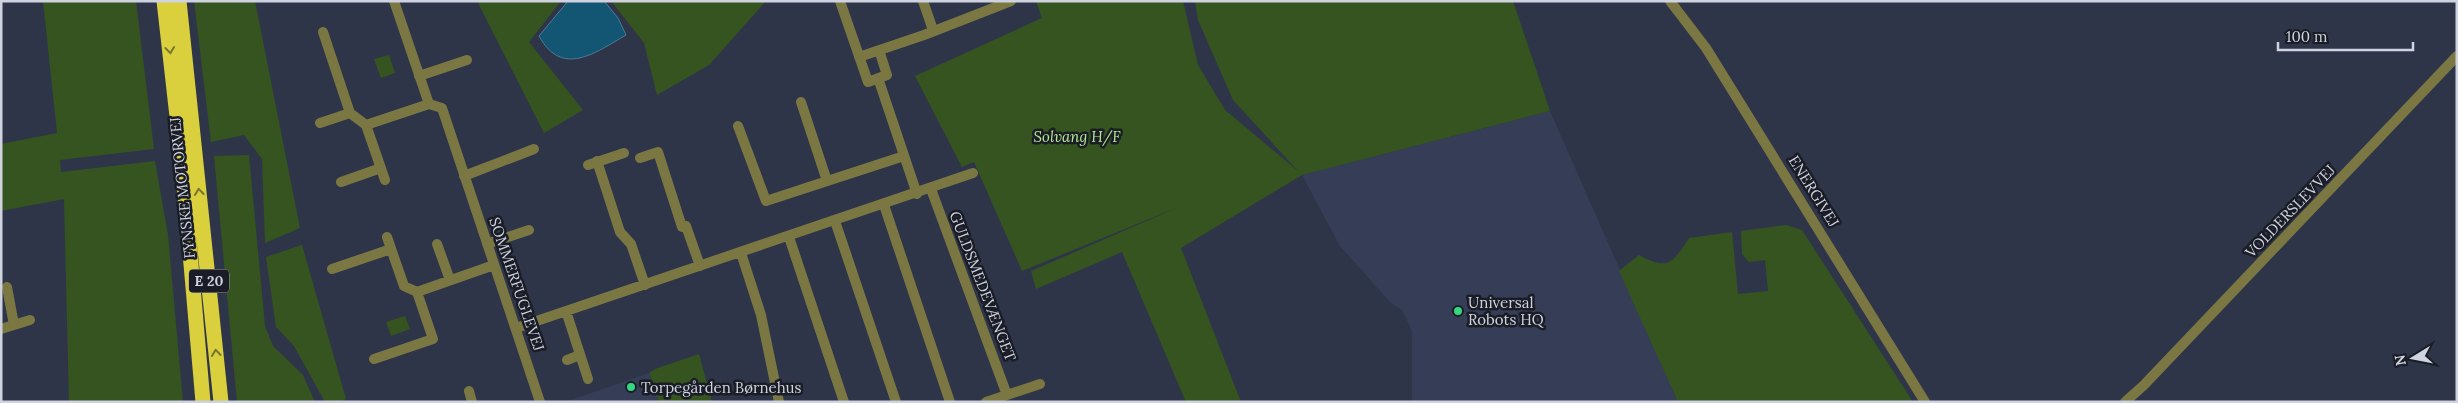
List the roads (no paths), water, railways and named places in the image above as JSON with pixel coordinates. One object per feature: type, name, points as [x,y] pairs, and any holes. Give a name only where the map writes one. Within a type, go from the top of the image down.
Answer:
[{"type":"highway","name":"FYNSKE MOTORVEJ","points":[[164,1],[182,162],[203,402]]},
{"type":"highway","name":"FYNSKE MOTORVEJ","points":[[179,1],[221,398]]},
{"type":"street","points":[[366,126],[429,104],[394,1]]},
{"type":"street","points":[[840,1],[868,82],[887,75],[879,50]]},
{"type":"street","points":[[923,1],[933,30]]},
{"type":"street","name":"ENERGIVEJ","points":[[1670,1],[1706,48],[1925,402]]},
{"type":"street","points":[[859,57],[924,36],[933,30],[1006,2]]},
{"type":"street","points":[[323,32],[350,113],[366,126],[385,180]]},
{"type":"street","name":"VOLDERSLEVVEJ","points":[[2125,402],[2144,385],[2457,56]]},
{"type":"street","points":[[419,76],[467,60]]},
{"type":"street","points":[[878,78],[917,194]]},
{"type":"street","points":[[801,102],[827,181]]},
{"type":"street","name":"SOMMERFUGLEVEJ","points":[[429,104],[442,108],[540,402]]},
{"type":"street","points":[[320,124],[350,113]]},
{"type":"street","points":[[738,126],[766,200],[904,156]]},
{"type":"street","points":[[464,176],[534,149]]},
{"type":"street","points":[[640,158],[658,152],[682,227],[686,226],[700,266]]},
{"type":"street","points":[[624,153],[592,163],[620,232],[631,244],[645,285]]},
{"type":"street","points":[[341,182],[381,168]]},
{"type":"street","points":[[516,328],[932,189],[973,173]]},
{"type":"street","name":"GULDSMEDEVÆNGET","points":[[932,189],[1007,395]]},
{"type":"street","points":[[884,205],[950,402]]},
{"type":"street","points":[[835,221],[896,402]]},
{"type":"street","points":[[487,244],[529,230]]},
{"type":"street","points":[[387,237],[404,286],[417,292],[494,265]]},
{"type":"street","points":[[789,237],[844,402]]},
{"type":"street","points":[[437,244],[450,280]]},
{"type":"street","points":[[332,269],[391,249]]},
{"type":"street","points":[[741,252],[761,315],[779,402]]},
{"type":"street","points":[[7,287],[14,325]]},
{"type":"street","points":[[374,359],[433,339],[417,292]]},
{"type":"street","points":[[566,311],[588,379]]},
{"type":"street","points":[[1,329],[30,320]]},
{"type":"street","points":[[567,360],[580,355]]},
{"type":"street","points":[[986,402],[1040,384]]},
{"type":"street","name":"VOLDERSLEVVEJ","points":[[2132,402],[2144,385]]},
{"type":"street","points":[[468,391],[472,402]]},
{"type":"place","name":"Universal Robots HQ","points":[[1458,311]]},
{"type":"place","name":"Torpegården Børnehus","points":[[631,387]]},
{"type":"park label","name":"Solvang H/F","points":[[1077,136]]}]
